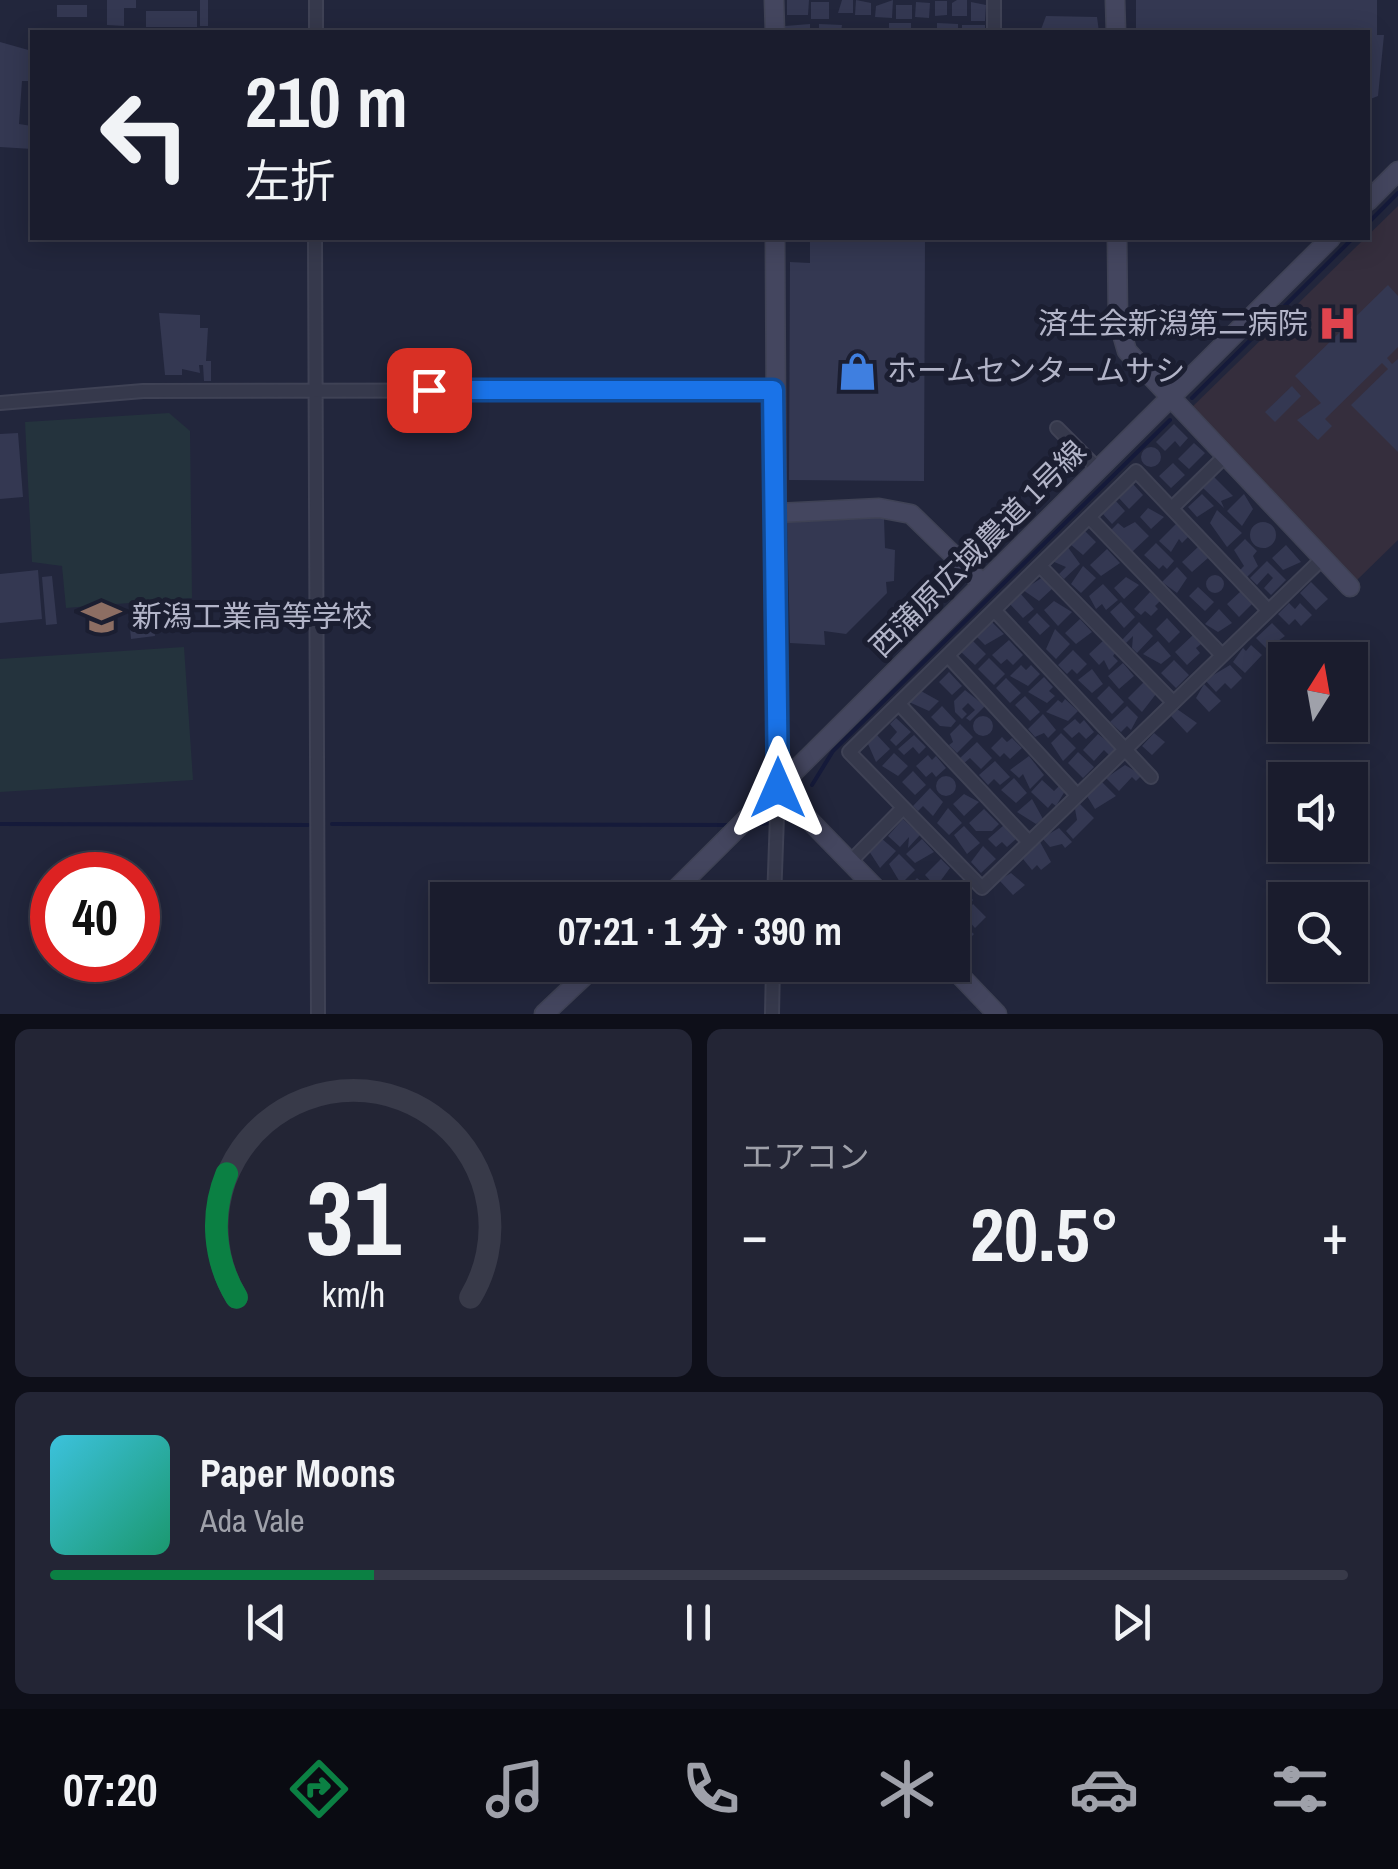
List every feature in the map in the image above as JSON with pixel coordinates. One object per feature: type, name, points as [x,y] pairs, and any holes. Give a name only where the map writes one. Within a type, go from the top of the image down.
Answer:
[{"type":"street","points":[[316,0],[316,30]]},
{"type":"street","points":[[774,0],[774,30]]},
{"type":"street","points":[[994,0],[994,30]]},
{"type":"street","points":[[1116,0],[1116,30]]},
{"type":"street","points":[[1370,199],[1398,171]]},
{"type":"street","points":[[315,240],[318,1014]]},
{"type":"street","points":[[775,240],[778,788],[775,882]]},
{"type":"street","points":[[1117,240],[1121,337],[1127,351],[1350,587]]},
{"type":"street","name":"西蒲原広域農道 1号線","points":[[683,882],[1329,240]]},
{"type":"street","points":[[0,403],[143,391],[773,390]]},
{"type":"street","points":[[1058,428],[1097,468]]},
{"type":"street","points":[[1172,508],[1224,457]]},
{"type":"street","points":[[1268,610],[1136,471],[849,752],[982,888],[1322,558]]},
{"type":"street","points":[[778,512],[878,508],[911,514],[982,583]]},
{"type":"street","points":[[1090,517],[1222,654]]},
{"type":"street","points":[[1040,566],[1173,702]]},
{"type":"street","points":[[995,611],[1151,777]]},
{"type":"street","points":[[948,656],[1077,795]]},
{"type":"street","points":[[899,704],[1030,842]]},
{"type":"street","points":[[778,788],[869,882]]},
{"type":"street","points":[[850,862],[903,808]]},
{"type":"street","points":[[544,1014],[578,982]]},
{"type":"street","points":[[772,1014],[773,982]]},
{"type":"street","points":[[966,982],[997,1014]]},
{"type":"shaded area","name":"済生会新潟第二病院","points":[[1398,206],[1398,540],[1357,580],[1189,410],[1363,240],[1370,240],[1370,233]]},
{"type":"shaded area","points":[[169,413],[190,431],[192,598],[66,608],[62,566],[32,562],[25,422]]},
{"type":"shaded area","points":[[184,647],[193,780],[0,792],[0,659]]},
{"type":"building","points":[[107,0],[136,0],[136,8],[124,8],[124,26],[107,25]]},
{"type":"building","points":[[200,0],[208,0],[208,26],[200,26]]},
{"type":"building","points":[[787,0],[809,0],[808,15],[787,15]]},
{"type":"building","points":[[842,0],[853,0],[853,13],[838,13]]},
{"type":"building","points":[[856,0],[871,3],[871,15],[855,15]]},
{"type":"building","points":[[893,0],[892,18],[875,17],[876,6]]},
{"type":"building","points":[[967,0],[967,16],[952,16],[952,3]]},
{"type":"building","points":[[1136,0],[1377,0],[1377,35],[1384,35],[1378,96],[1370,99],[1370,30],[1136,30]]},
{"type":"building","points":[[935,1],[947,1],[947,15],[935,16]]},
{"type":"building","points":[[811,2],[829,2],[829,19],[811,19]]},
{"type":"building","points":[[916,2],[930,3],[929,18],[915,17]]},
{"type":"building","points":[[971,2],[986,5],[985,21],[971,21]]},
{"type":"building","points":[[57,5],[87,5],[87,17],[57,17]]},
{"type":"building","points":[[896,5],[912,5],[912,19],[896,19]]},
{"type":"building","points":[[146,11],[197,11],[197,27],[146,27]]},
{"type":"building","points":[[1046,16],[1097,17],[1099,30],[1041,30]]},
{"type":"building","points":[[889,23],[911,23],[911,30],[889,30]]},
{"type":"building","points":[[937,23],[958,24],[958,30],[937,30]]},
{"type":"building","points":[[810,24],[810,30],[785,30],[785,26]]},
{"type":"building","points":[[819,24],[842,25],[841,30],[819,30]]},
{"type":"building","points":[[962,25],[985,25],[985,30],[962,30]]},
{"type":"building","points":[[0,42],[30,50],[30,81],[22,81],[19,124],[30,126],[30,149],[0,147]]},
{"type":"building","name":"ホームセンタームサシ","points":[[810,240],[925,240],[924,481],[789,480],[790,262],[810,263]]},
{"type":"building","points":[[1388,285],[1398,296],[1398,347],[1387,358],[1392,364],[1398,359],[1398,452],[1351,405],[1388,369],[1382,363],[1325,419],[1332,426],[1318,440],[1297,420],[1321,403],[1295,376]]},
{"type":"building","points":[[159,313],[200,315],[200,328],[208,328],[206,361],[211,361],[211,381],[204,381],[203,365],[199,365],[200,373],[182,369],[182,375],[165,375]]},
{"type":"building","points":[[1292,386],[1301,396],[1275,422],[1265,412]]},
{"type":"building","points":[[1174,424],[1188,438],[1180,447],[1175,441],[1165,451],[1156,442]]},
{"type":"building","points":[[18,433],[23,497],[0,499],[0,434]]},
{"type":"building","points":[[1194,443],[1205,453],[1189,469],[1178,459]]},
{"type":"building","points":[[1147,447],[1155,447],[1161,457],[1155,467],[1147,467],[1141,461],[1141,453]]},
{"type":"building","points":[[1173,463],[1185,475],[1171,488],[1159,476]]},
{"type":"building","points":[[1214,477],[1233,496],[1221,501],[1224,508],[1203,488]]},
{"type":"building","points":[[1133,484],[1143,495],[1129,509],[1118,497]]},
{"type":"building","points":[[1202,494],[1214,506],[1197,517],[1188,507]]},
{"type":"building","points":[[1244,494],[1253,509],[1242,526],[1227,511]]},
{"type":"building","points":[[1115,500],[1125,511],[1112,524],[1102,513]]},
{"type":"building","points":[[1148,508],[1164,517],[1151,529],[1140,517]]},
{"type":"building","points":[[1217,510],[1242,533],[1227,547],[1210,523]]},
{"type":"building","points":[[787,518],[884,518],[885,548],[895,550],[894,581],[886,582],[887,593],[846,634],[824,631],[825,645],[790,643]]},
{"type":"building","points":[[1135,522],[1149,536],[1132,552],[1111,530],[1118,523],[1124,528]]},
{"type":"building","points":[[1263,522],[1272,526],[1276,535],[1272,544],[1263,548],[1254,544],[1250,535],[1254,526]]},
{"type":"building","points":[[1177,523],[1189,536],[1182,543],[1179,539],[1171,552],[1159,541]]},
{"type":"building","points":[[1084,530],[1096,542],[1083,555],[1070,544]]},
{"type":"building","points":[[1245,539],[1257,551],[1253,556],[1258,566],[1246,578],[1239,571],[1244,566],[1234,550]]},
{"type":"building","points":[[1156,543],[1174,561],[1167,569],[1163,565],[1159,569],[1144,555]]},
{"type":"building","points":[[1286,545],[1301,562],[1283,570],[1272,558]]},
{"type":"building","points":[[1067,546],[1080,564],[1064,579],[1059,574],[1066,567],[1052,561]]},
{"type":"building","points":[[1198,547],[1208,558],[1192,572],[1182,562]]},
{"type":"building","points":[[1107,549],[1120,563],[1101,576],[1090,565]]},
{"type":"building","points":[[1267,561],[1286,580],[1271,595],[1264,588],[1273,578],[1268,573],[1257,585],[1250,578]]},
{"type":"building","points":[[1083,566],[1096,578],[1081,593],[1071,584]]},
{"type":"building","points":[[1177,567],[1187,578],[1177,593],[1162,582]]},
{"type":"building","points":[[38,570],[42,619],[0,623],[0,574]]},
{"type":"building","points":[[1215,575],[1222,577],[1222,591],[1215,593],[1208,591],[1206,584],[1208,577]]},
{"type":"building","points":[[52,576],[57,624],[46,625],[42,577]]},
{"type":"building","points":[[1043,577],[1053,588],[1039,601],[1023,590]]},
{"type":"building","points":[[1126,577],[1139,585],[1124,599],[1114,588]]},
{"type":"building","points":[[1311,582],[1328,599],[1316,610],[1300,593]]},
{"type":"building","points":[[1103,584],[1118,600],[1106,610],[1102,604],[1096,609],[1089,596]]},
{"type":"building","points":[[1198,587],[1214,602],[1205,611],[1189,596]]},
{"type":"building","points":[[1241,591],[1253,603],[1239,617],[1227,604]]},
{"type":"building","points":[[1150,592],[1160,601],[1155,606],[1158,609],[1151,616],[1145,611],[1141,615],[1134,609]]},
{"type":"building","points":[[1020,593],[1034,609],[1023,618],[1009,603]]},
{"type":"building","points":[[1054,601],[1072,612],[1058,626],[1044,610]]},
{"type":"building","points":[[1121,602],[1135,617],[1124,628],[1110,612]]},
{"type":"building","points":[[1289,603],[1295,609],[1300,603],[1312,615],[1301,626],[1295,619],[1289,625],[1278,614]]},
{"type":"building","points":[[1219,609],[1232,623],[1218,632],[1205,624]]},
{"type":"building","points":[[1037,613],[1050,626],[1040,635],[1028,622]]},
{"type":"building","points":[[1167,618],[1180,632],[1169,643],[1156,629]]},
{"type":"building","points":[[1080,619],[1092,632],[1076,644],[1065,633]]},
{"type":"building","points":[[992,622],[1004,634],[985,645],[976,636]]},
{"type":"building","points":[[1139,622],[1153,636],[1137,653],[1132,648],[1133,636],[1126,643],[1122,640]]},
{"type":"building","points":[[1272,623],[1285,636],[1268,642],[1267,649],[1256,638]]},
{"type":"building","points":[[154,626],[155,636],[131,639],[130,628]]},
{"type":"building","points":[[1055,629],[1070,644],[1056,659],[1046,649]]},
{"type":"building","points":[[1193,635],[1201,644],[1196,648],[1200,653],[1187,665],[1175,652]]},
{"type":"building","points":[[972,640],[986,654],[975,665],[961,652]]},
{"type":"building","points":[[1009,640],[1023,655],[1013,665],[1007,659],[1001,664],[992,655]]},
{"type":"building","points":[[1104,640],[1116,652],[1113,656],[1118,661],[1109,670],[1104,660],[1099,665],[1089,654]]},
{"type":"building","points":[[1158,641],[1171,656],[1161,664],[1143,654]]},
{"type":"building","points":[[1251,645],[1262,655],[1245,673],[1233,662],[1243,648],[1246,651]]},
{"type":"building","points":[[1073,650],[1087,664],[1077,674],[1072,669],[1067,674],[1058,665]]},
{"type":"building","points":[[989,658],[1005,674],[994,685],[978,669]]},
{"type":"building","points":[[1174,660],[1189,675],[1176,688],[1161,673]]},
{"type":"building","points":[[1123,663],[1134,676],[1119,689],[1108,676]]},
{"type":"building","points":[[1021,665],[1026,670],[1031,665],[1040,674],[1028,686],[1010,676]]},
{"type":"building","points":[[1230,665],[1242,678],[1231,689],[1225,683],[1216,692],[1205,680]]},
{"type":"building","points":[[1092,669],[1103,684],[1092,693],[1078,680]]},
{"type":"building","points":[[949,672],[962,686],[952,695],[939,682]]},
{"type":"building","points":[[1044,677],[1055,696],[1047,703],[1028,692]]},
{"type":"building","points":[[1006,678],[1021,693],[1010,703],[996,688]]},
{"type":"building","points":[[1144,682],[1156,694],[1142,712],[1128,698]]},
{"type":"building","points":[[1204,684],[1221,701],[1209,712],[1196,698]]},
{"type":"building","points":[[1109,686],[1124,702],[1112,714],[1097,698]]},
{"type":"building","points":[[965,690],[985,706],[970,721],[966,718],[975,710],[968,703],[962,709],[967,714],[962,719],[955,712],[954,701]]},
{"type":"building","points":[[921,691],[939,701],[929,711],[909,702]]},
{"type":"building","points":[[1025,696],[1040,712],[1030,721],[1015,705]]},
{"type":"building","points":[[1065,699],[1078,711],[1068,721],[1046,712],[1058,700],[1062,703]]},
{"type":"building","points":[[942,706],[956,721],[951,727],[940,726],[931,717]]},
{"type":"building","points":[[1127,706],[1138,717],[1131,730],[1127,726],[1121,732],[1110,722]]},
{"type":"building","points":[[1177,709],[1197,723],[1187,733],[1171,716]]},
{"type":"building","points":[[1043,714],[1056,730],[1048,738],[1044,733],[1035,737],[1028,729]]},
{"type":"building","points":[[983,716],[993,726],[983,736],[973,726]]},
{"type":"building","points":[[896,718],[911,732],[896,746],[890,740],[897,732],[890,724]]},
{"type":"building","points":[[1075,719],[1080,724],[1084,720],[1094,732],[1086,739],[1079,732],[1072,738],[1063,729]]},
{"type":"building","points":[[960,724],[973,737],[957,753],[949,745],[953,742],[950,734]]},
{"type":"building","points":[[1061,733],[1076,748],[1063,761],[1051,743]]},
{"type":"building","points":[[1154,733],[1165,742],[1152,755],[1142,746]]},
{"type":"building","points":[[1098,734],[1116,748],[1109,755],[1104,750],[1094,761],[1083,750]]},
{"type":"building","points":[[877,735],[890,749],[876,762],[868,744]]},
{"type":"building","points":[[914,735],[926,747],[919,754],[913,747],[904,755],[898,749]]},
{"type":"building","points":[[1002,737],[1007,742],[1012,738],[1022,748],[1010,759],[1004,753],[1000,757],[991,748]]},
{"type":"building","points":[[977,742],[992,758],[981,769],[970,758],[963,764],[959,759]]},
{"type":"building","points":[[1078,752],[1094,767],[1083,778],[1068,763]]},
{"type":"building","points":[[894,753],[908,766],[898,776],[882,766]]},
{"type":"building","points":[[928,755],[932,760],[936,756],[946,768],[936,777],[932,772],[926,777],[916,766]]},
{"type":"building","points":[[1029,756],[1044,775],[1030,789],[1023,774],[1019,778],[1010,770]]},
{"type":"building","points":[[995,761],[1010,777],[1000,785],[994,779],[988,785],[979,775]]},
{"type":"building","points":[[1125,765],[1142,775],[1136,781],[1132,777],[1119,791],[1106,778]]},
{"type":"building","points":[[913,771],[926,785],[915,795],[902,782]]},
{"type":"building","points":[[946,776],[956,786],[946,796],[936,786]]},
{"type":"building","points":[[1014,778],[1027,793],[1016,803],[1001,790]]},
{"type":"building","points":[[1042,780],[1054,791],[1059,786],[1065,791],[1056,806],[1052,803],[1048,808],[1031,792]]},
{"type":"building","points":[[1101,781],[1116,796],[1095,809],[1087,796]]},
{"type":"building","points":[[930,788],[943,802],[933,816],[923,806],[918,811],[913,806]]},
{"type":"building","points":[[964,794],[979,802],[964,816],[953,804]]},
{"type":"building","points":[[1032,799],[1043,819],[1036,824],[1017,812]]},
{"type":"building","points":[[1080,804],[1094,818],[1073,839],[1066,831],[1077,820],[1075,809]]},
{"type":"building","points":[[948,808],[962,823],[949,835],[937,823]]},
{"type":"building","points":[[984,809],[999,824],[992,831],[976,831],[969,823]]},
{"type":"building","points":[[903,819],[920,835],[908,848],[909,837],[900,847],[888,836]]},
{"type":"building","points":[[1004,825],[1016,839],[1007,847],[1002,842],[996,847],[988,839]]},
{"type":"building","points":[[964,826],[980,843],[967,854],[954,835]]},
{"type":"building","points":[[1059,828],[1072,842],[1065,848],[1062,844],[1050,847],[1042,838]]},
{"type":"building","points":[[881,838],[896,851],[880,868],[869,851]]},
{"type":"building","points":[[922,839],[934,852],[915,863],[906,854]]},
{"type":"building","points":[[1039,840],[1051,862],[1041,870],[1037,865],[1032,870],[1023,859]]},
{"type":"building","points":[[983,846],[996,859],[981,873],[971,862]]},
{"type":"building","points":[[899,854],[915,870],[900,882],[889,864]]},
{"type":"building","points":[[941,859],[950,868],[940,882],[931,882],[925,875]]},
{"type":"building","points":[[1011,873],[1025,885],[1013,895],[999,880]]},
{"type":"building","points":[[973,904],[986,917],[975,928],[970,923]]},
{"type":"waterway","points":[[1370,221],[1398,193]]},
{"type":"waterway","points":[[1192,398],[1351,240]]},
{"type":"waterway","points":[[812,785],[833,751],[1170,420]]},
{"type":"waterway","points":[[761,824],[768,823]]},
{"type":"waterway","points":[[0,824],[308,825]]},
{"type":"waterway","points":[[332,824],[729,825]]},
{"type":"place","name":"済生会新潟第二病院","points":[[1338,324]]},
{"type":"place","name":"ホームセンタームサシ","points":[[857,371]]},
{"type":"place","name":"新潟工業高等学校","points":[[102,617]]},
{"type":"route","points":[[429,390],[773,390],[778,512],[778,788]]}]
